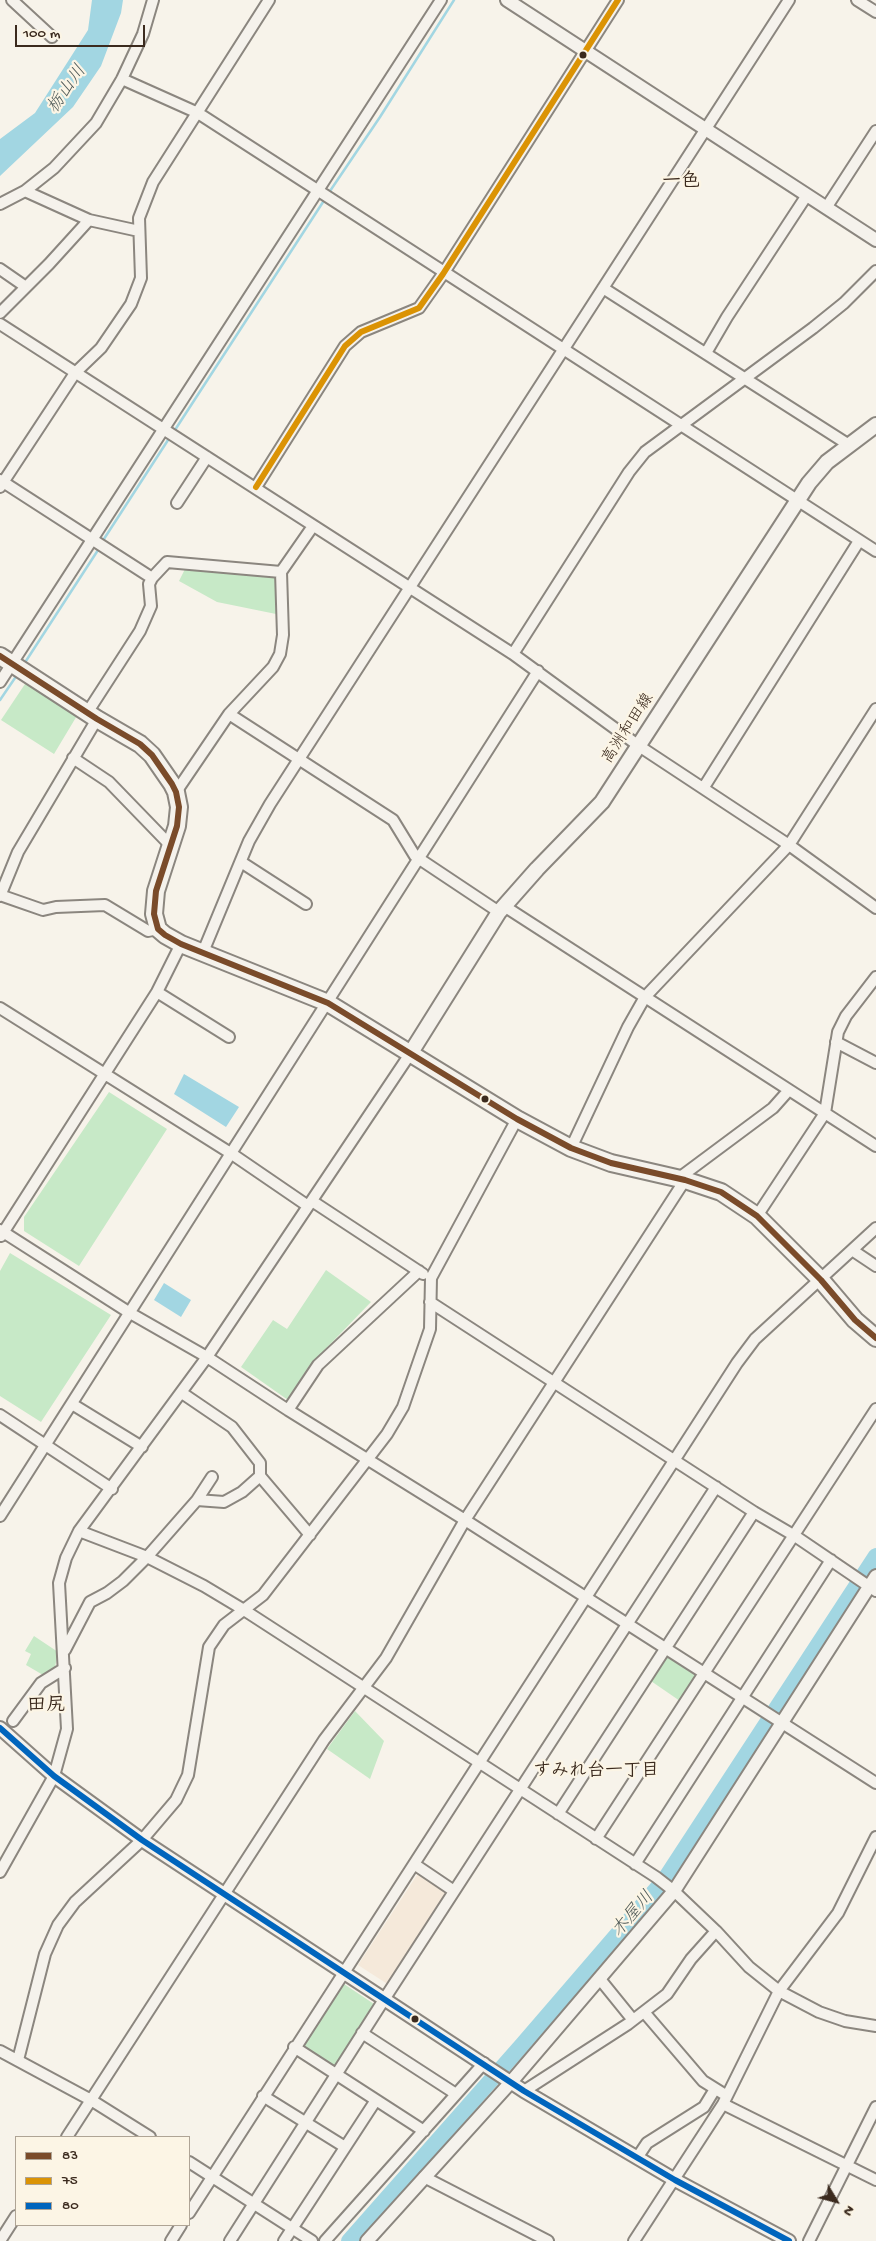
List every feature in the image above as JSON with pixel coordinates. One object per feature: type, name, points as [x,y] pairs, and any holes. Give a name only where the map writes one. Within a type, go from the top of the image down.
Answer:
[{"type":"main road","name":"高洲和田線","points":[[410,1054],[502,909],[602,802],[797,501],[827,462],[876,425]]},
{"type":"main road","points":[[6,660],[92,716],[140,744],[152,755],[176,792],[179,807],[177,826],[156,891],[154,914],[158,929],[165,935],[181,944],[328,1003],[517,1119],[571,1148],[611,1163],[682,1179],[721,1192],[757,1216],[821,1280],[856,1320],[876,1338]]},
{"type":"street","points":[[12,0],[52,37]]},
{"type":"street","points":[[0,204],[24,191],[54,168],[96,123],[122,79],[143,34],[153,0]]},
{"type":"street","points":[[152,578],[1,483],[75,373],[101,348],[137,291],[141,278],[139,218],[143,203],[153,182],[269,0]]},
{"type":"street","points":[[0,682],[6,660],[93,540],[163,429],[323,194],[441,0]]},
{"type":"street","points":[[507,0],[876,240]]},
{"type":"street","points":[[256,487],[345,346],[361,332],[418,308],[443,274],[618,0]]},
{"type":"street","points":[[204,952],[249,841],[266,812],[790,0]]},
{"type":"street","points":[[857,0],[876,12]]},
{"type":"street","points":[[122,79],[198,113],[443,274],[564,349],[876,551]]},
{"type":"street","points":[[826,208],[876,131]]},
{"type":"street","points":[[24,191],[88,220],[139,231]]},
{"type":"street","points":[[706,353],[807,195]]},
{"type":"street","points":[[0,313],[88,220]]},
{"type":"street","points":[[0,269],[26,287]]},
{"type":"street","points":[[513,654],[629,472],[645,452],[747,378],[844,303],[876,271]]},
{"type":"street","points":[[603,288],[747,378],[849,445]]},
{"type":"street","points":[[0,324],[513,654],[639,746],[789,845],[876,908]]},
{"type":"street","points":[[177,502],[207,457]]},
{"type":"street","points":[[176,792],[229,714],[272,667],[280,654],[284,635],[281,572],[314,526]]},
{"type":"street","points":[[704,788],[859,541]]},
{"type":"street","points":[[158,929],[148,931],[105,905],[56,907],[43,910],[0,896],[18,852],[73,758],[92,716],[140,631],[151,606],[149,584],[152,578],[168,562],[281,572]]},
{"type":"street","points":[[0,1516],[538,672]]},
{"type":"street","points":[[571,1148],[628,1028],[645,997],[789,845],[876,709]]},
{"type":"street","points":[[229,714],[393,820],[419,859],[645,997],[876,1146]]},
{"type":"street","points":[[73,758],[109,782],[171,846]]},
{"type":"street","points":[[241,862],[306,904]]},
{"type":"street","points":[[181,944],[157,992],[1,1233],[207,1358],[586,1596],[876,1783]]},
{"type":"street","points":[[757,1216],[825,1113],[838,1032],[846,1016],[876,977]]},
{"type":"street","points":[[157,992],[229,1037]]},
{"type":"street","points":[[0,1008],[310,1204],[431,1278]]},
{"type":"street","points":[[836,1042],[876,1063]]},
{"type":"street","points":[[0,1872],[54,1776],[67,1729],[60,1583],[66,1558],[79,1531],[112,1489],[207,1358],[410,1054]]},
{"type":"street","points":[[68,2136],[324,1740],[386,1658],[465,1520],[682,1179],[773,1108],[789,1090]]},
{"type":"street","points":[[18,2060],[45,1954],[55,1931],[75,1902],[142,1840],[176,1800],[188,1775],[209,1647],[224,1625],[263,1595],[368,1460],[387,1434],[403,1407],[430,1329],[431,1278],[517,1119]]},
{"type":"street","points":[[190,2211],[262,2096],[737,1363],[755,1339],[876,1228]]},
{"type":"street","points":[[852,1250],[876,1266]]},
{"type":"street","points":[[288,1410],[318,1365],[419,1271]]},
{"type":"street","points":[[368,2241],[674,1892],[871,1584],[754,1512],[430,1302]]},
{"type":"street","points":[[182,1393],[232,1427],[260,1463],[260,1476],[310,1535]]},
{"type":"street","points":[[72,1404],[142,1447]]},
{"type":"street","points":[[596,1839],[876,1409]]},
{"type":"street","points":[[0,1415],[112,1489]]},
{"type":"street","points":[[197,1500],[224,1502],[242,1492],[260,1476]]},
{"type":"street","points":[[64,1650],[90,1602],[107,1593],[123,1581],[147,1557],[197,1500],[212,1477]]},
{"type":"street","points":[[230,2241],[384,1998],[716,1487]]},
{"type":"street","points":[[558,1814],[754,1512]]},
{"type":"street","points":[[79,1531],[147,1557],[204,1586],[656,1877],[716,1931],[749,1966],[779,1991],[818,2012],[845,2021],[876,2026]]},
{"type":"street","points":[[635,1864],[831,1560]]},
{"type":"street","points":[[13,1721],[41,1683],[65,1668]]},
{"type":"street","points":[[2,1733],[54,1776],[142,1840],[524,2091],[675,2180],[789,2241]]},
{"type":"street","points":[[634,2241],[725,2100],[779,1991],[838,1912],[876,1837]]},
{"type":"street","points":[[414,1864],[454,1891]]},
{"type":"street","points":[[524,2091],[633,2020],[667,1994],[691,1959],[716,1931]]},
{"type":"street","points":[[599,1978],[633,2020]]},
{"type":"street","points":[[644,2012],[703,2081],[715,2088],[725,2100],[847,2167],[876,2180]]},
{"type":"street","points":[[362,2033],[456,2094]]},
{"type":"street","points":[[294,2047],[424,2130]]},
{"type":"street","points":[[0,2050],[91,2100],[148,2136]]},
{"type":"street","points":[[325,2241],[485,2064]]},
{"type":"street","points":[[637,2158],[647,2143],[704,2107],[715,2088]]},
{"type":"street","points":[[262,2096],[345,2147]]},
{"type":"street","points":[[284,2241],[376,2100]]},
{"type":"street","points":[[809,2241],[876,2107]]},
{"type":"street","points":[[190,2163],[312,2241]]},
{"type":"street","points":[[424,2177],[548,2241]]},
{"type":"street","points":[[0,2241],[15,2218]]},
{"type":"street","points":[[171,2241],[180,2226]]},
{"type":"shaded area","points":[[419,1872],[450,1893],[389,1985],[358,1965]]},
{"type":"green space","points":[[185,569],[275,577],[276,614],[217,602],[179,581]]},
{"type":"green space","points":[[27,681],[78,714],[54,754],[1,720]]},
{"type":"green space","points":[[109,1092],[167,1129],[79,1266],[24,1231],[24,1217]]},
{"type":"green space","points":[[10,1253],[111,1315],[41,1422],[0,1396],[0,1271]]},
{"type":"green space","points":[[326,1270],[371,1302],[309,1366],[288,1400],[241,1367],[273,1320],[287,1329]]},
{"type":"green space","points":[[34,1636],[58,1652],[55,1667],[43,1675],[26,1665],[31,1654],[25,1651]]},
{"type":"green space","points":[[666,1652],[699,1674],[680,1701],[648,1679]]},
{"type":"green space","points":[[355,1711],[384,1741],[370,1779],[327,1749]]},
{"type":"green space","points":[[344,1984],[377,2006],[337,2069],[303,2048]]},
{"type":"water","name":"栃山川","points":[[92,0],[123,0],[121,13],[101,66],[73,107],[0,176],[0,139],[35,113],[88,30]]},
{"type":"water","points":[[184,1074],[239,1107],[226,1127],[174,1094]]},
{"type":"water","points":[[164,1283],[191,1300],[181,1317],[154,1300]]},
{"type":"waterway","points":[[328,194],[380,117],[454,0]]},
{"type":"waterway","points":[[173,433],[325,199]]},
{"type":"waterway","points":[[102,542],[170,437]]},
{"type":"waterway","points":[[24,664],[100,547]]},
{"type":"waterway","points":[[0,700],[17,675]]},
{"type":"waterway","name":"木屋川","points":[[349,2241],[665,1879],[876,1556]]},
{"type":"transit line","name":"75","points":[[256,487],[345,346],[361,332],[419,308],[443,274],[618,0]]},
{"type":"transit line","name":"83","points":[[0,656],[97,719],[140,744],[152,755],[172,784],[179,807],[177,826],[156,891],[154,914],[158,929],[165,935],[181,944],[328,1003],[517,1119],[571,1148],[611,1163],[685,1180],[721,1192],[757,1216],[821,1280],[855,1320],[876,1338]]},
{"type":"transit line","name":"80","points":[[0,1728],[54,1776],[142,1840],[524,2091],[675,2180],[789,2241]]},
{"type":"district","name":"一色","points":[[681,183]]},
{"type":"district","name":"田尻","points":[[46,1707]]},
{"type":"district","name":"すみれ台一丁目","points":[[596,1772]]}]
